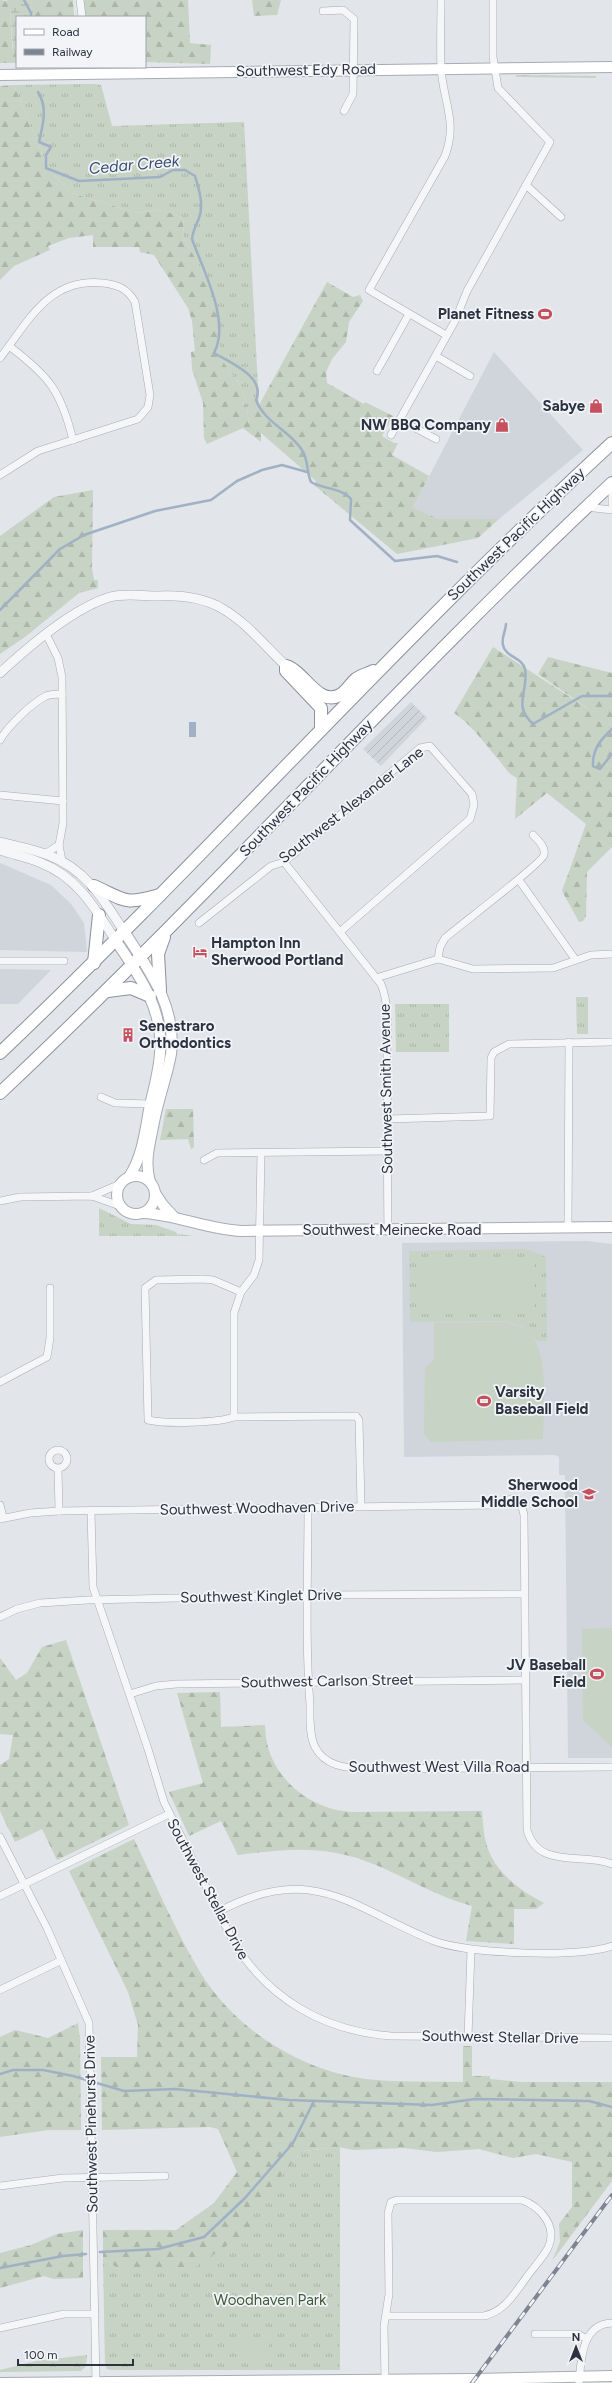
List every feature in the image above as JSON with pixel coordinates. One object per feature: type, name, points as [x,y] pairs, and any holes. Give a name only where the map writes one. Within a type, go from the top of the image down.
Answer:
[{"type":"highway","name":"Southwest Pacific Highway","points":[[0,1053],[121,937],[321,729],[468,580],[612,443]]},
{"type":"highway","name":"Southwest Pacific Highway","points":[[0,1093],[137,962],[448,642],[612,483]]},
{"type":"highway","points":[[321,729],[321,708],[286,671],[286,666],[292,667],[317,692],[329,697],[340,695],[355,680],[383,666]]},
{"type":"highway","points":[[94,886],[118,898],[131,902],[161,894]]},
{"type":"highway","points":[[94,963],[99,914]]},
{"type":"highway","points":[[108,990],[131,988],[155,993],[158,954],[166,932]]},
{"type":"main road","name":"Southwest Edy Road","points":[[0,75],[74,70],[353,70],[495,67],[612,67]]},
{"type":"main road","points":[[121,937],[169,1015],[171,1054],[158,1102],[147,1158],[147,1168],[150,1182],[156,1193],[163,1205],[174,1217]]},
{"type":"main road","points":[[155,993],[161,1043],[150,1104],[138,1161],[129,1177],[120,1184],[116,1196],[120,1206],[131,1214],[144,1213],[153,1205],[156,1193]]},
{"type":"main road","points":[[129,1177],[140,1176],[150,1182]]},
{"type":"main road","name":"Southwest Meinecke Road","points":[[144,1213],[174,1217],[219,1229],[261,1231],[388,1231],[612,1227]]},
{"type":"main road","points":[[0,2383],[579,2380],[612,2376]]},
{"type":"street","points":[[80,0],[82,16]]},
{"type":"street","points":[[441,0],[441,68],[452,125],[451,142],[445,156],[369,290],[446,335]]},
{"type":"street","points":[[391,435],[455,321],[466,291],[550,142],[498,88],[495,67],[493,0]]},
{"type":"street","points":[[323,11],[343,10],[354,19],[353,94],[344,111]]},
{"type":"street","points":[[526,185],[561,217]]},
{"type":"street","points":[[0,358],[38,306],[52,296],[73,285],[87,283],[115,285],[124,288],[135,302],[150,390],[148,407],[138,419],[38,451],[0,475]]},
{"type":"street","points":[[377,371],[409,314]]},
{"type":"street","points":[[9,346],[39,369],[52,387],[66,414],[73,440]]},
{"type":"street","points":[[436,356],[470,376]]},
{"type":"street","points":[[400,420],[436,439]]},
{"type":"street","points":[[612,488],[612,504]]},
{"type":"street","points":[[586,507],[612,510]]},
{"type":"street","points":[[0,673],[46,634],[84,608],[108,598],[126,596],[188,597],[211,603],[234,616],[286,666]]},
{"type":"street","points":[[46,634],[60,664],[62,694],[63,801],[62,828],[59,845],[62,861]]},
{"type":"street","points":[[0,740],[11,725],[40,700],[50,695],[62,694]]},
{"type":"street","name":"Southwest Alexander Lane","points":[[199,923],[271,866],[284,862],[420,748],[427,745],[472,794],[474,805],[470,819],[341,931]]},
{"type":"street","points":[[0,795],[63,801]]},
{"type":"street","points":[[438,959],[440,948],[446,938],[504,889],[519,880],[544,857],[545,851],[533,834]]},
{"type":"street","points":[[0,842],[45,854],[62,861],[80,873],[94,886],[121,937]]},
{"type":"street","points":[[45,854],[59,845]]},
{"type":"street","points":[[0,850],[43,863],[64,874],[82,892],[99,914],[121,937]]},
{"type":"street","name":"Southwest Smith Avenue","points":[[284,862],[341,931],[381,984],[385,997],[388,1119],[388,1231]]},
{"type":"street","points":[[519,880],[575,959]]},
{"type":"street","points":[[376,978],[438,959],[463,967],[481,969],[553,968],[575,959],[598,953],[612,954]]},
{"type":"street","points":[[0,961],[64,961]]},
{"type":"street","points":[[568,1228],[569,1042]]},
{"type":"street","points":[[388,1119],[490,1116],[489,1065],[494,1052],[500,1047],[516,1043],[612,1042]]},
{"type":"street","points":[[101,1097],[115,1103],[150,1104]]},
{"type":"street","points":[[204,1160],[217,1153],[388,1151]]},
{"type":"street","points":[[234,1417],[232,1321],[241,1292],[257,1266],[261,1231],[261,1153]]},
{"type":"street","points":[[92,1196],[120,1184]]},
{"type":"street","points":[[0,1201],[20,1197],[92,1196],[120,1206]]},
{"type":"street","points":[[241,1292],[217,1282],[203,1279],[156,1280],[147,1285],[144,1297],[148,1420],[160,1422],[222,1421],[234,1417],[352,1416],[358,1418],[361,1506]]},
{"type":"street","points":[[0,1382],[47,1357],[50,1338],[50,1288]]},
{"type":"street","points":[[58,1469],[59,1512]]},
{"type":"street","name":"Southwest Woodhaven Drive","points":[[2,1518],[59,1512],[494,1505],[514,1498],[521,1503],[524,1515],[524,1594]]},
{"type":"street","points":[[0,1505],[2,1518]]},
{"type":"street","name":"Southwest West Villa Road","points":[[308,1507],[308,1682],[314,1746],[330,1763],[347,1768],[365,1769],[612,1767]]},
{"type":"street","name":"Southwest Stellar Drive","points":[[91,1512],[91,1571],[98,1600],[169,1814],[233,1941],[253,1971],[278,1994],[310,2015],[339,2027],[372,2035],[612,2038]]},
{"type":"street","points":[[524,1594],[527,1830],[536,1847],[556,1858],[590,1859],[612,1864]]},
{"type":"street","name":"Southwest Kinglet Drive","points":[[0,1617],[17,1609],[40,1603],[98,1600],[308,1595],[524,1594]]},
{"type":"street","name":"Southwest Carlson Street","points":[[130,1694],[156,1686],[176,1684],[525,1680]]},
{"type":"street","points":[[0,1896],[169,1814]]},
{"type":"street","name":"Southwest Pinehurst Drive","points":[[0,1837],[23,1885],[47,1928],[60,1961],[85,2011],[90,2029],[91,2177],[96,2382]]},
{"type":"street","points":[[218,1912],[261,1894],[280,1891],[311,1890],[350,1900],[435,1941],[471,1950],[587,1952],[612,1946]]},
{"type":"street","points":[[468,2037],[471,1950]]},
{"type":"street","points":[[0,1990],[60,1961]]},
{"type":"street","points":[[0,2186],[63,2178],[165,2176]]},
{"type":"street","points":[[385,2380],[386,2316],[389,2294],[388,2213],[391,2202],[398,2200],[522,2200],[538,2208],[544,2215],[548,2222],[550,2239],[542,2256],[498,2311],[484,2316],[386,2316]]},
{"type":"street","points":[[0,2328],[53,2316],[95,2314]]},
{"type":"street","points":[[579,2380],[582,2351],[587,2338],[598,2327],[612,2323]]},
{"type":"street","points":[[535,2334],[578,2334],[587,2338]]},
{"type":"shaded area","points":[[494,352],[583,450],[499,519],[438,519],[413,507]]},
{"type":"shaded area","points":[[411,702],[427,718],[381,766],[363,749]]},
{"type":"shaded area","points":[[0,863],[51,885],[71,904],[84,923],[87,952],[0,950]]},
{"type":"shaded area","points":[[0,969],[51,970],[18,1004],[0,1004]]},
{"type":"shaded area","name":"Sherwood Middle School","points":[[588,1241],[612,1244],[612,1758],[568,1758],[565,1475],[559,1475],[559,1457],[555,1455],[404,1457],[402,1243]]},
{"type":"green space","points":[[0,0],[8,1],[10,8],[12,46],[13,51],[16,52],[16,63],[0,63]]},
{"type":"green space","points":[[7,0],[31,0],[34,16],[16,16],[16,52],[13,51],[10,8]]},
{"type":"green space","points":[[31,0],[73,0],[74,16],[34,16]]},
{"type":"green space","points":[[83,0],[188,0],[190,43],[211,45],[210,64],[146,62],[146,16],[83,16]]},
{"type":"green space","points":[[252,0],[281,0],[277,15],[254,16]]},
{"type":"green space","points":[[516,75],[596,76],[596,78],[516,77]]},
{"type":"green space","points":[[14,85],[101,85],[112,126],[244,122],[259,406],[249,423],[246,401],[239,384],[219,356],[220,319],[206,278],[184,238],[183,218],[163,210],[136,213],[71,193],[48,168]]},
{"type":"green space","points":[[14,85],[48,168],[71,193],[136,213],[163,210],[183,218],[184,238],[206,278],[220,319],[219,356],[239,384],[246,401],[249,423],[327,282],[353,297],[360,295],[363,301],[349,322],[346,342],[332,359],[326,372],[327,383],[364,404],[365,402],[393,416],[382,436],[394,443],[398,443],[392,455],[429,476],[413,507],[438,519],[499,519],[478,538],[397,554],[314,485],[316,481],[261,433],[261,442],[243,428],[207,444],[204,438],[203,403],[192,369],[191,352],[195,351],[192,321],[188,308],[154,255],[140,252],[139,247],[93,247],[93,235],[69,238],[48,246],[50,250],[14,266],[0,280],[0,86]]},
{"type":"green space","points":[[93,490],[92,568],[94,580],[98,580],[98,588],[79,593],[25,637],[0,654],[0,536],[54,497]]},
{"type":"green space","points":[[493,647],[593,712],[538,674],[548,657],[612,673],[612,847],[587,872],[586,916],[583,921],[579,922],[562,891],[586,824],[547,793],[515,819],[517,778],[509,773],[472,728],[454,713]]},
{"type":"green space","points":[[576,997],[588,997],[588,1034],[577,1034]]},
{"type":"green space","points":[[395,1004],[449,1004],[449,1052],[396,1052]]},
{"type":"green space","points":[[166,1109],[193,1109],[194,1147],[191,1149],[188,1139],[160,1140]]},
{"type":"green space","points":[[99,1208],[131,1224],[156,1225],[176,1232],[177,1234],[194,1236],[99,1236]]},
{"type":"green space","points":[[526,1249],[546,1257],[547,1341],[537,1341],[523,1327],[506,1321],[410,1322],[409,1251]]},
{"type":"green space","points":[[418,1258],[534,1258],[534,1314],[418,1314]]},
{"type":"green space","name":"Varsity Baseball Field","points":[[506,1322],[519,1326],[528,1332],[536,1343],[540,1355],[544,1384],[543,1439],[431,1442],[424,1434],[425,1368],[434,1359],[434,1323]]},
{"type":"green space","name":"JV Baseball Field","points":[[612,1628],[612,1747],[583,1720],[582,1629]]},
{"type":"green space","points":[[66,1640],[129,1825],[57,1860],[42,1829],[15,1842],[0,1811],[0,1765],[9,1759],[13,1735],[0,1734],[0,1658],[16,1680],[27,1673],[42,1647]]},
{"type":"green space","points":[[220,1692],[221,1727],[265,1725],[267,1742],[272,1758],[280,1773],[304,1796],[319,1804],[334,1809],[351,1812],[482,1811],[485,1838],[494,1862],[517,1886],[544,1903],[536,1909],[514,1909],[514,1944],[466,1941],[472,1906],[447,1898],[376,1865],[359,1859],[325,1851],[308,1850],[274,1851],[238,1855],[221,1821],[189,1836],[169,1792],[203,1783],[177,1693]]},
{"type":"green space","points":[[134,1839],[182,1940],[214,1993],[231,2012],[250,2029],[271,2044],[293,2056],[341,2074],[366,2079],[463,2082],[463,2046],[472,2046],[472,2076],[490,2076],[490,2079],[521,2082],[612,2082],[612,2181],[552,2261],[560,2242],[559,2224],[572,2207],[572,2162],[536,2154],[513,2158],[479,2149],[437,2152],[404,2148],[354,2150],[339,2147],[303,2151],[247,2213],[251,2229],[191,2270],[120,2270],[103,2258],[103,2230],[176,2230],[214,2203],[237,2172],[218,2129],[210,2127],[102,2130],[101,2057],[137,2057],[138,2025],[128,1992],[69,1871]]},
{"type":"green space","points":[[78,2023],[80,2040],[81,2130],[48,2130],[0,2137],[0,2037],[15,2030],[48,2038]]},
{"type":"green space","name":"Woodhaven Park","points":[[340,2147],[340,2370],[107,2369],[105,2364],[103,2258],[120,2270],[191,2270],[303,2151]]},
{"type":"green space","points":[[83,2230],[83,2278],[54,2279],[44,2276],[0,2288],[0,2253],[31,2245],[57,2234]]},
{"type":"green space","points":[[236,2341],[269,2341],[269,2362],[237,2362]]},
{"type":"green space","points":[[87,2355],[86,2366],[81,2371],[0,2372],[0,2370],[36,2361]]},
{"type":"water","points":[[189,722],[196,722],[196,737],[189,737]]},
{"type":"waterway","name":"Cedar Creek","points":[[24,0],[31,13],[31,16]]},
{"type":"waterway","name":"Cedar Creek","points":[[38,92],[44,110],[39,142],[51,147],[46,155],[46,168],[79,181],[160,177],[173,170],[185,170],[195,176],[201,208],[192,239],[214,296],[217,311],[219,326],[218,340],[214,353],[237,366],[252,378],[256,384],[258,392],[256,400],[260,408],[265,415],[291,437],[302,450],[306,458],[308,474],[311,482],[347,495],[351,499],[350,520],[395,561],[437,556],[457,562]]},
{"type":"waterway","points":[[0,610],[60,549],[84,535],[155,511],[211,500],[237,481],[262,470],[282,465],[307,472]]},
{"type":"waterway","name":"Cedar Creek","points":[[506,624],[503,639],[504,649],[521,662],[525,669],[526,677],[522,704],[523,711],[533,724],[582,696],[612,696]]},
{"type":"waterway","name":"Cedar Creek","points":[[612,729],[598,745],[594,755],[593,766],[600,769],[612,754]]},
{"type":"waterway","points":[[0,2074],[13,2070],[43,2070],[73,2076],[124,2091],[175,2089],[289,2100],[432,2105],[475,2099],[589,2101],[612,2107]]},
{"type":"waterway","points":[[100,2252],[158,2249],[204,2237],[245,2198],[293,2143],[314,2101]]},
{"type":"waterway","points":[[0,2268],[63,2256],[86,2254]]},
{"type":"railway","points":[[472,2383],[612,2195]]},
{"type":"place","name":"Planet Fitness","points":[[545,314]]},
{"type":"place","name":"Sabye","points":[[596,406]]},
{"type":"place","name":"NW BBQ Company","points":[[502,425]]},
{"type":"place","name":"Hampton Inn Sherwood Portland","points":[[200,952]]},
{"type":"place","name":"Senestraro Orthodontics","points":[[128,1035]]},
{"type":"place","name":"Varsity Baseball Field","points":[[484,1401]]},
{"type":"place","name":"Sherwood Middle School","points":[[589,1494]]},
{"type":"place","name":"JV Baseball Field","points":[[597,1674]]}]
